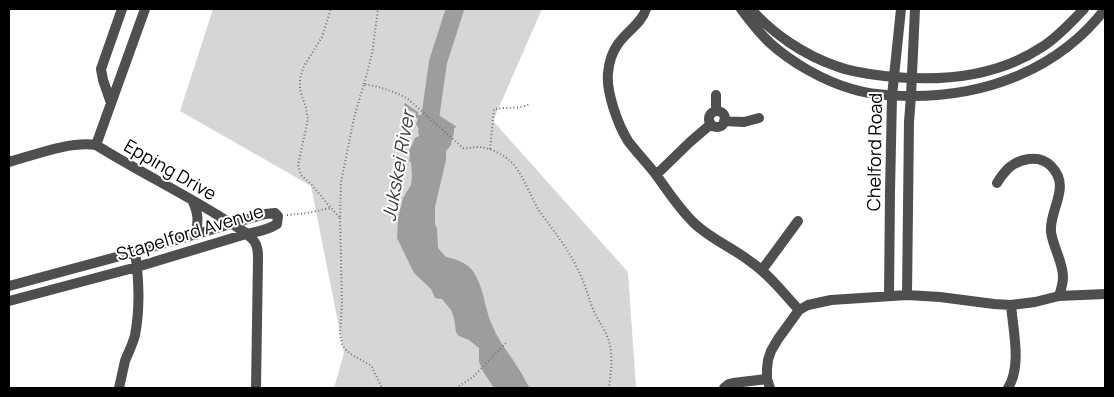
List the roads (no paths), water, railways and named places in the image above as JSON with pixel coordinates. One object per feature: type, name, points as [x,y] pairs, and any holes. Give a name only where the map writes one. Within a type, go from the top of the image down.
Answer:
[{"type":"street","points":[[111,103],[101,69],[122,9]]},
{"type":"street","points":[[96,145],[145,9]]},
{"type":"street","points":[[646,9],[639,21],[614,51],[608,72],[608,90],[623,131],[675,203],[702,230],[762,270],[799,310]]},
{"type":"street","points":[[741,9],[769,42],[802,66],[853,90],[892,96],[930,96],[957,93],[987,87],[1008,80],[1037,67],[1070,45],[1105,9]]},
{"type":"street","points":[[751,9],[784,38],[818,59],[852,71],[912,78],[952,78],[988,71],[1008,64],[1042,47],[1084,9]]},
{"type":"street","name":"Chelford Road","points":[[889,296],[892,96],[901,9]]},
{"type":"street","name":"Chelford Road","points":[[907,295],[908,131],[912,96],[915,9]]},
{"type":"street","points":[[897,51],[913,52]]},
{"type":"street","points":[[716,95],[716,111]]},
{"type":"street","points":[[711,124],[709,121],[710,116],[716,111]]},
{"type":"street","points":[[711,124],[713,126],[723,124],[725,118],[722,113],[716,111]]},
{"type":"street","points":[[724,121],[744,122],[759,118]]},
{"type":"street","points":[[656,175],[711,124]]},
{"type":"street","name":"Epping Drive","points":[[9,162],[71,145],[96,145],[192,199],[246,234],[255,242],[258,253],[256,388]]},
{"type":"street","points":[[997,183],[1005,171],[1013,164],[1035,158],[1045,161],[1056,174],[1060,191],[1051,227],[1053,241],[1062,268],[1063,277],[1059,296]]},
{"type":"street","points":[[192,199],[198,215],[196,235]]},
{"type":"street","name":"Stapelford Avenue","points":[[9,286],[270,213],[278,216],[277,224],[262,231],[9,302]]},
{"type":"street","points":[[762,270],[798,221]]},
{"type":"street","points":[[119,388],[125,361],[134,336],[138,295],[135,252]]},
{"type":"street","points":[[724,388],[733,382],[769,383],[768,360],[771,351],[799,310],[808,305],[831,300],[907,295],[1011,305],[1059,296],[1105,294]]},
{"type":"street","points":[[1008,388],[1015,373],[1016,361],[1011,305]]},
{"type":"waterway","name":"Jukskei River","points":[[428,133],[438,62],[455,9]]}]
